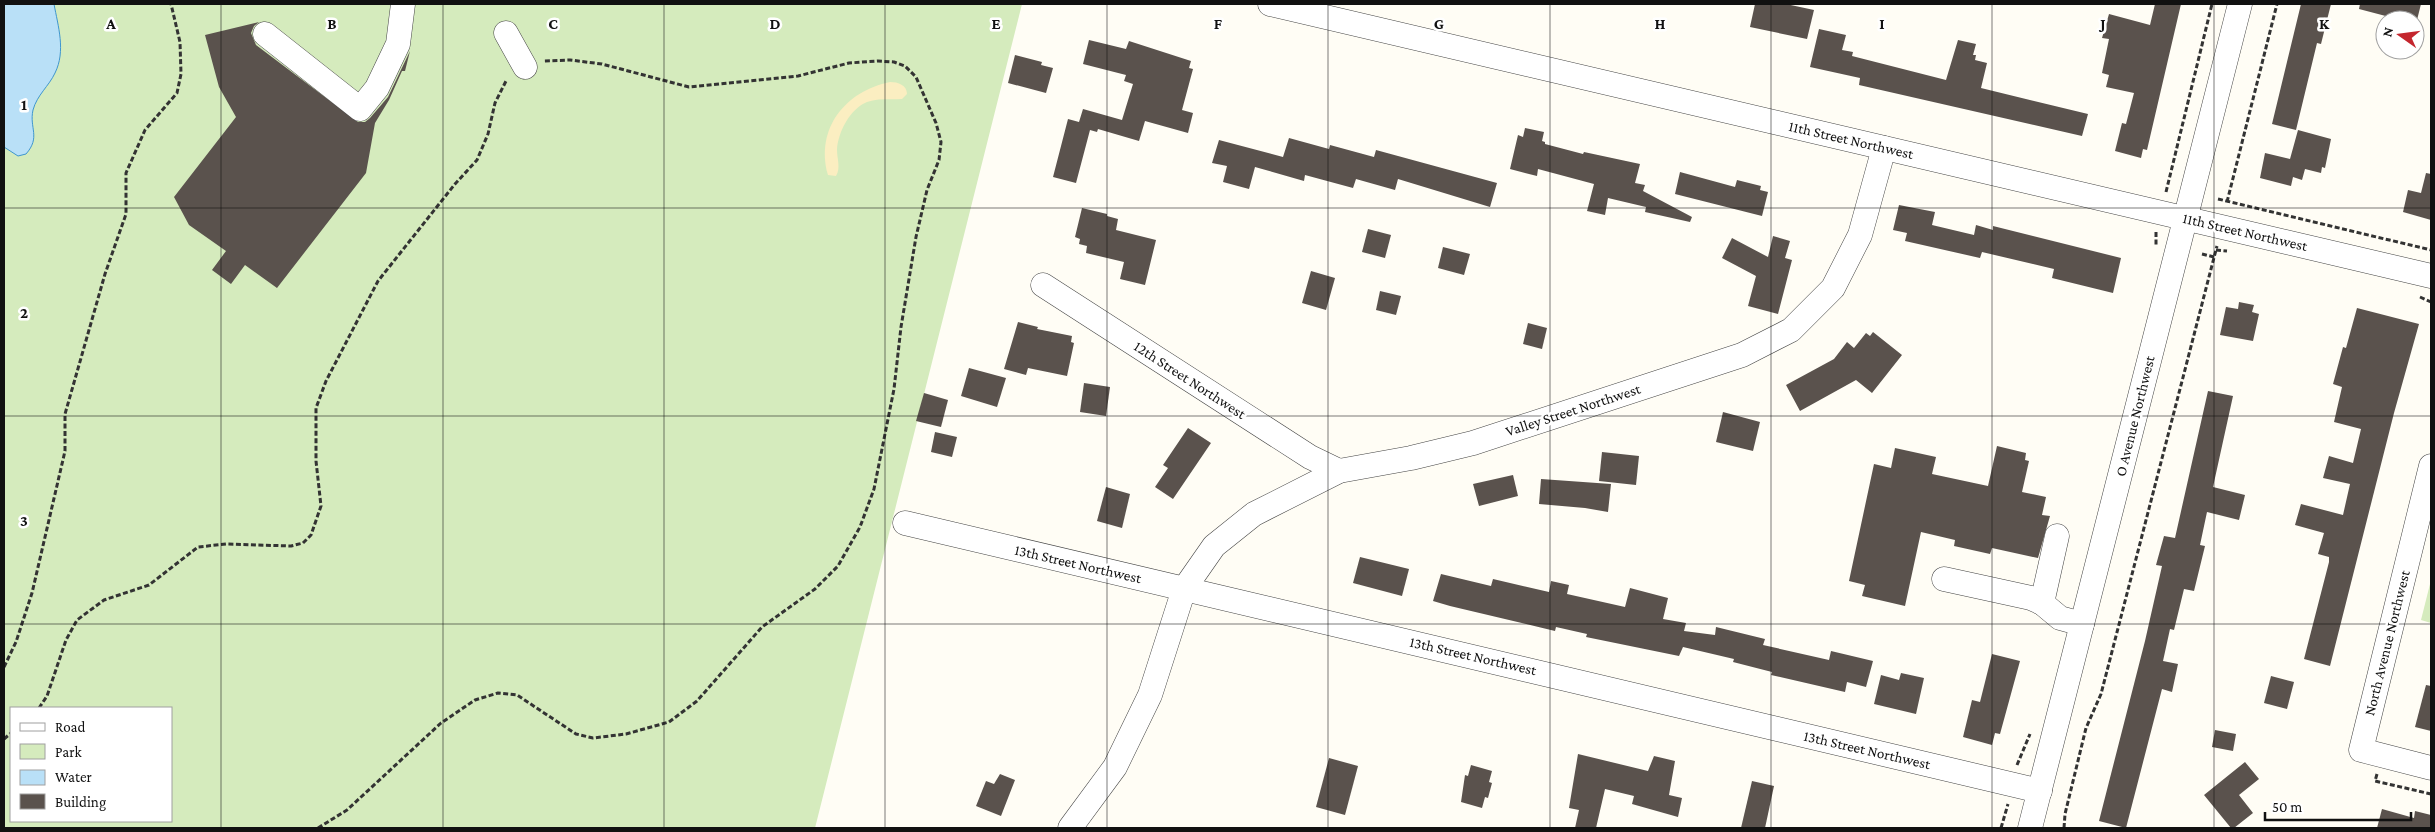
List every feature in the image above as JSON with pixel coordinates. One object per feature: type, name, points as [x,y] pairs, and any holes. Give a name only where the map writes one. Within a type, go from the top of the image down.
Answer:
[{"type":"street","points":[[265,34],[360,109],[377,88],[398,44],[403,4]]},
{"type":"street","name":"11th Street Northwest","points":[[1270,4],[1315,9],[1884,148],[2186,217],[2431,276]]},
{"type":"street","name":"O Avenue Northwest","points":[[2030,828],[2240,4]]},
{"type":"street","points":[[506,33],[525,67]]},
{"type":"street","name":"Valley Street Northwest","points":[[1070,828],[1115,767],[1150,695],[1184,590],[1214,546],[1254,514],[1339,471],[1411,458],[1473,443],[1742,355],[1791,330],[1833,288],[1860,235],[1884,148]]},
{"type":"street","name":"12th Street Northwest","points":[[1043,285],[1310,458],[1339,471]]},
{"type":"street","name":"North Avenue Northwest","points":[[2431,466],[2361,750],[2431,768]]},
{"type":"street","name":"13th Street Northwest","points":[[905,523],[2040,791]]},
{"type":"street","points":[[2042,603],[2057,536]]},
{"type":"street","points":[[1944,579],[2031,598],[2042,603],[2060,618],[2082,624]]},
{"type":"path","points":[[4,667],[16,642],[32,593],[65,451],[65,414],[105,274],[126,214],[126,173],[145,130],[177,93],[181,74],[180,42],[171,4]]},
{"type":"path","points":[[2164,198],[2212,4]]},
{"type":"path","points":[[2226,207],[2277,4]]},
{"type":"path","points":[[40,707],[47,696],[66,640],[77,620],[104,600],[149,585],[198,547],[226,544],[291,546],[303,543],[311,535],[321,506],[316,461],[316,408],[326,381],[378,281],[477,160],[488,134],[494,103],[510,75],[525,67],[544,61],[570,60],[602,64],[689,88],[798,76],[849,64],[878,61],[894,62],[905,66],[916,77],[936,123],[940,142],[938,160],[927,190],[916,237],[901,327],[894,388],[874,488],[860,527],[838,566],[815,589],[762,627],[697,701],[669,722],[626,734],[593,738],[576,734],[518,695],[498,693],[475,700],[442,723],[347,810],[318,828]]},
{"type":"path","points":[[2218,199],[2431,250]]},
{"type":"path","points":[[2064,828],[2065,814],[2086,728],[2101,694],[2218,241]]},
{"type":"path","points":[[2202,254],[2214,257]]},
{"type":"path","points":[[2377,771],[2375,781],[2431,794]]},
{"type":"path","points":[[2001,828],[2009,798]]},
{"type":"green space","points":[[4,4],[1022,4],[815,828],[4,828]]},
{"type":"green space","points":[[2431,580],[2431,623],[2421,620]]},
{"type":"sand","points":[[890,82],[902,85],[907,94],[902,99],[867,102],[855,110],[842,129],[837,150],[839,167],[836,176],[828,175],[825,158],[826,142],[830,127],[838,114],[860,94]]},
{"type":"water","points":[[4,4],[54,4],[61,47],[55,73],[37,100],[33,110],[33,142],[26,154],[18,156],[4,147]]},
{"type":"building","points":[[1755,4],[1786,4],[1814,10],[1807,39],[1750,27]]},
{"type":"building","points":[[2155,4],[2181,4],[2147,150],[2143,149],[2141,158],[2115,151],[2122,123],[2126,124],[2134,93],[2106,87],[2109,75],[2102,73],[2109,39],[2102,38],[2109,14],[2150,25]]},
{"type":"building","points":[[2301,4],[2331,4],[2321,44],[2317,43],[2296,130],[2272,124]]},
{"type":"building","points":[[2360,4],[2421,4],[2420,10],[2375,10],[2375,13],[2359,9]]},
{"type":"building","points":[[259,22],[254,26],[251,33],[256,45],[358,122],[365,122],[370,118],[388,97],[410,51],[405,71],[402,71],[389,100],[375,123],[366,173],[277,288],[245,265],[231,284],[212,270],[226,251],[189,225],[174,197],[236,117],[219,87],[205,35]]},
{"type":"building","points":[[1819,29],[1846,35],[1842,50],[1853,52],[1852,56],[1946,80],[1958,40],[1976,44],[1973,55],[1976,55],[1975,60],[1987,63],[1981,88],[2088,114],[2082,136],[1859,85],[1860,78],[1810,67]]},
{"type":"building","points":[[1089,40],[1126,49],[1129,41],[1191,61],[1189,68],[1193,69],[1182,110],[1193,113],[1188,133],[1145,121],[1139,141],[1098,129],[1097,132],[1090,130],[1076,183],[1053,177],[1068,119],[1079,122],[1083,109],[1122,120],[1133,84],[1124,81],[1126,75],[1083,64]]},
{"type":"building","points":[[1015,55],[1042,62],[1041,65],[1053,68],[1046,93],[1008,83]]},
{"type":"building","points":[[1525,128],[1544,132],[1542,141],[1545,144],[1583,154],[1584,152],[1640,164],[1635,183],[1645,185],[1643,191],[1692,217],[1690,222],[1645,212],[1646,207],[1608,198],[1605,215],[1587,211],[1594,184],[1538,169],[1537,176],[1510,169],[1518,135],[1523,137]]},
{"type":"building","points":[[2298,130],[2331,139],[2325,168],[2322,167],[2321,173],[2305,169],[2302,180],[2293,177],[2291,186],[2260,178],[2265,153],[2290,159]]},
{"type":"building","points":[[1289,138],[1329,149],[1330,145],[1374,157],[1376,150],[1497,183],[1490,207],[1398,179],[1395,190],[1356,179],[1353,188],[1305,175],[1304,181],[1255,167],[1249,189],[1223,182],[1227,166],[1212,163],[1219,140],[1283,157]]},
{"type":"building","points":[[1680,172],[1735,187],[1737,180],[1761,186],[1760,190],[1768,192],[1762,216],[1675,194]]},
{"type":"building","points":[[2426,173],[2431,174],[2431,220],[2403,212],[2408,190],[2421,193]]},
{"type":"building","points":[[1899,205],[1935,212],[1932,225],[1974,235],[1976,225],[1993,230],[1993,226],[2121,258],[2113,293],[2052,278],[2054,269],[1982,252],[1980,258],[1905,241],[1907,233],[1893,230]]},
{"type":"building","points":[[1082,208],[1107,214],[1107,216],[1118,219],[1116,230],[1156,240],[1145,285],[1120,279],[1124,262],[1086,253],[1087,246],[1079,244],[1080,239],[1075,237]]},
{"type":"building","points":[[1368,229],[1391,235],[1385,258],[1362,252]]},
{"type":"building","points":[[1773,236],[1790,241],[1785,258],[1792,260],[1778,314],[1748,306],[1756,276],[1722,258],[1732,238],[1768,257]]},
{"type":"building","points":[[1443,247],[1470,254],[1464,275],[1438,268]]},
{"type":"building","points":[[1311,271],[1335,278],[1326,310],[1302,303]]},
{"type":"building","points":[[1380,291],[1401,296],[1396,315],[1376,310]]},
{"type":"building","points":[[2239,302],[2254,305],[2252,312],[2259,314],[2253,341],[2220,335],[2226,307],[2238,309]]},
{"type":"building","points":[[2357,308],[2419,324],[2394,413],[2330,666],[2304,659],[2329,562],[2329,557],[2318,554],[2324,533],[2295,525],[2301,504],[2343,515],[2350,484],[2323,478],[2329,456],[2353,463],[2361,429],[2334,422],[2342,387],[2333,384],[2343,347],[2346,348]]},
{"type":"building","points":[[1018,322],[1038,327],[1037,329],[1072,336],[1071,342],[1074,343],[1067,376],[1028,368],[1026,375],[1004,369]]},
{"type":"building","points":[[1528,323],[1547,328],[1542,349],[1523,344]]},
{"type":"building","points":[[1873,332],[1902,355],[1872,393],[1856,380],[1800,411],[1786,385],[1834,359],[1847,342],[1854,348],[1866,333],[1870,336]]},
{"type":"building","points":[[969,368],[1006,378],[997,407],[961,396]]},
{"type":"building","points":[[1084,383],[1110,387],[1106,416],[1080,412]]},
{"type":"building","points":[[2208,391],[2233,396],[2213,487],[2245,495],[2239,520],[2207,512],[2200,545],[2205,546],[2194,591],[2184,589],[2174,630],[2170,629],[2163,661],[2178,664],[2172,692],[2162,689],[2126,828],[2099,821],[2162,566],[2156,565],[2164,536],[2175,538]]},
{"type":"building","points":[[924,393],[948,400],[941,427],[916,421]]},
{"type":"building","points":[[1723,412],[1760,422],[1753,451],[1716,442]]},
{"type":"building","points":[[1188,428],[1211,443],[1173,499],[1155,487],[1168,468],[1163,465]]},
{"type":"building","points":[[935,432],[957,437],[952,457],[931,452]]},
{"type":"building","points":[[1997,446],[2026,453],[2025,460],[2029,461],[2022,492],[2046,497],[2042,515],[2050,516],[2038,558],[1992,548],[1990,554],[1954,546],[1955,540],[1921,532],[1905,606],[1862,596],[1865,585],[1849,581],[1874,464],[1891,468],[1895,448],[1936,457],[1932,474],[1988,486]]},
{"type":"building","points":[[1602,452],[1639,456],[1636,485],[1599,481]]},
{"type":"building","points":[[1513,475],[1518,496],[1479,506],[1473,484]]},
{"type":"building","points":[[1541,479],[1611,484],[1608,512],[1539,504]]},
{"type":"building","points":[[1106,487],[1130,494],[1122,528],[1097,521]]},
{"type":"building","points":[[1360,557],[1409,569],[1402,596],[1353,583]]},
{"type":"building","points":[[1441,574],[1491,586],[1493,579],[1549,592],[1551,581],[1569,585],[1567,594],[1625,607],[1630,588],[1668,598],[1663,619],[1686,623],[1684,631],[1715,635],[1716,627],[1765,639],[1763,645],[1829,660],[1831,651],[1873,661],[1866,687],[1847,682],[1845,692],[1771,675],[1772,672],[1733,662],[1734,659],[1683,647],[1679,656],[1586,637],[1587,634],[1556,627],[1555,631],[1450,606],[1433,601]]},
{"type":"building","points":[[1992,654],[2020,661],[2000,734],[1995,733],[1992,745],[1963,737],[1972,700],[1980,702]]},
{"type":"building","points":[[1901,673],[1924,678],[1916,714],[1874,704],[1881,675],[1899,680]]},
{"type":"building","points":[[2271,676],[2294,682],[2287,709],[2264,703]]},
{"type":"building","points":[[2426,685],[2431,686],[2431,731],[2415,727]]},
{"type":"building","points":[[2215,730],[2236,734],[2233,751],[2212,747]]},
{"type":"building","points":[[1578,754],[1648,771],[1654,756],[1675,761],[1669,795],[1682,798],[1678,817],[1632,804],[1634,796],[1605,789],[1596,828],[1575,828],[1579,810],[1569,808]]},
{"type":"building","points":[[1329,758],[1358,766],[1345,815],[1316,807]]},
{"type":"building","points":[[2245,762],[2259,779],[2239,795],[2253,813],[2234,828],[2231,828],[2204,795]]},
{"type":"building","points":[[1471,765],[1492,771],[1489,782],[1492,783],[1488,798],[1485,797],[1482,808],[1461,802],[1465,775],[1468,776]]},
{"type":"building","points":[[1000,774],[1015,780],[1001,816],[976,806],[986,781],[994,784]]},
{"type":"building","points":[[1752,781],[1774,786],[1765,828],[1741,828]]},
{"type":"building","points":[[2382,809],[2414,818],[2415,811],[2431,815],[2431,828],[2377,828]]}]
